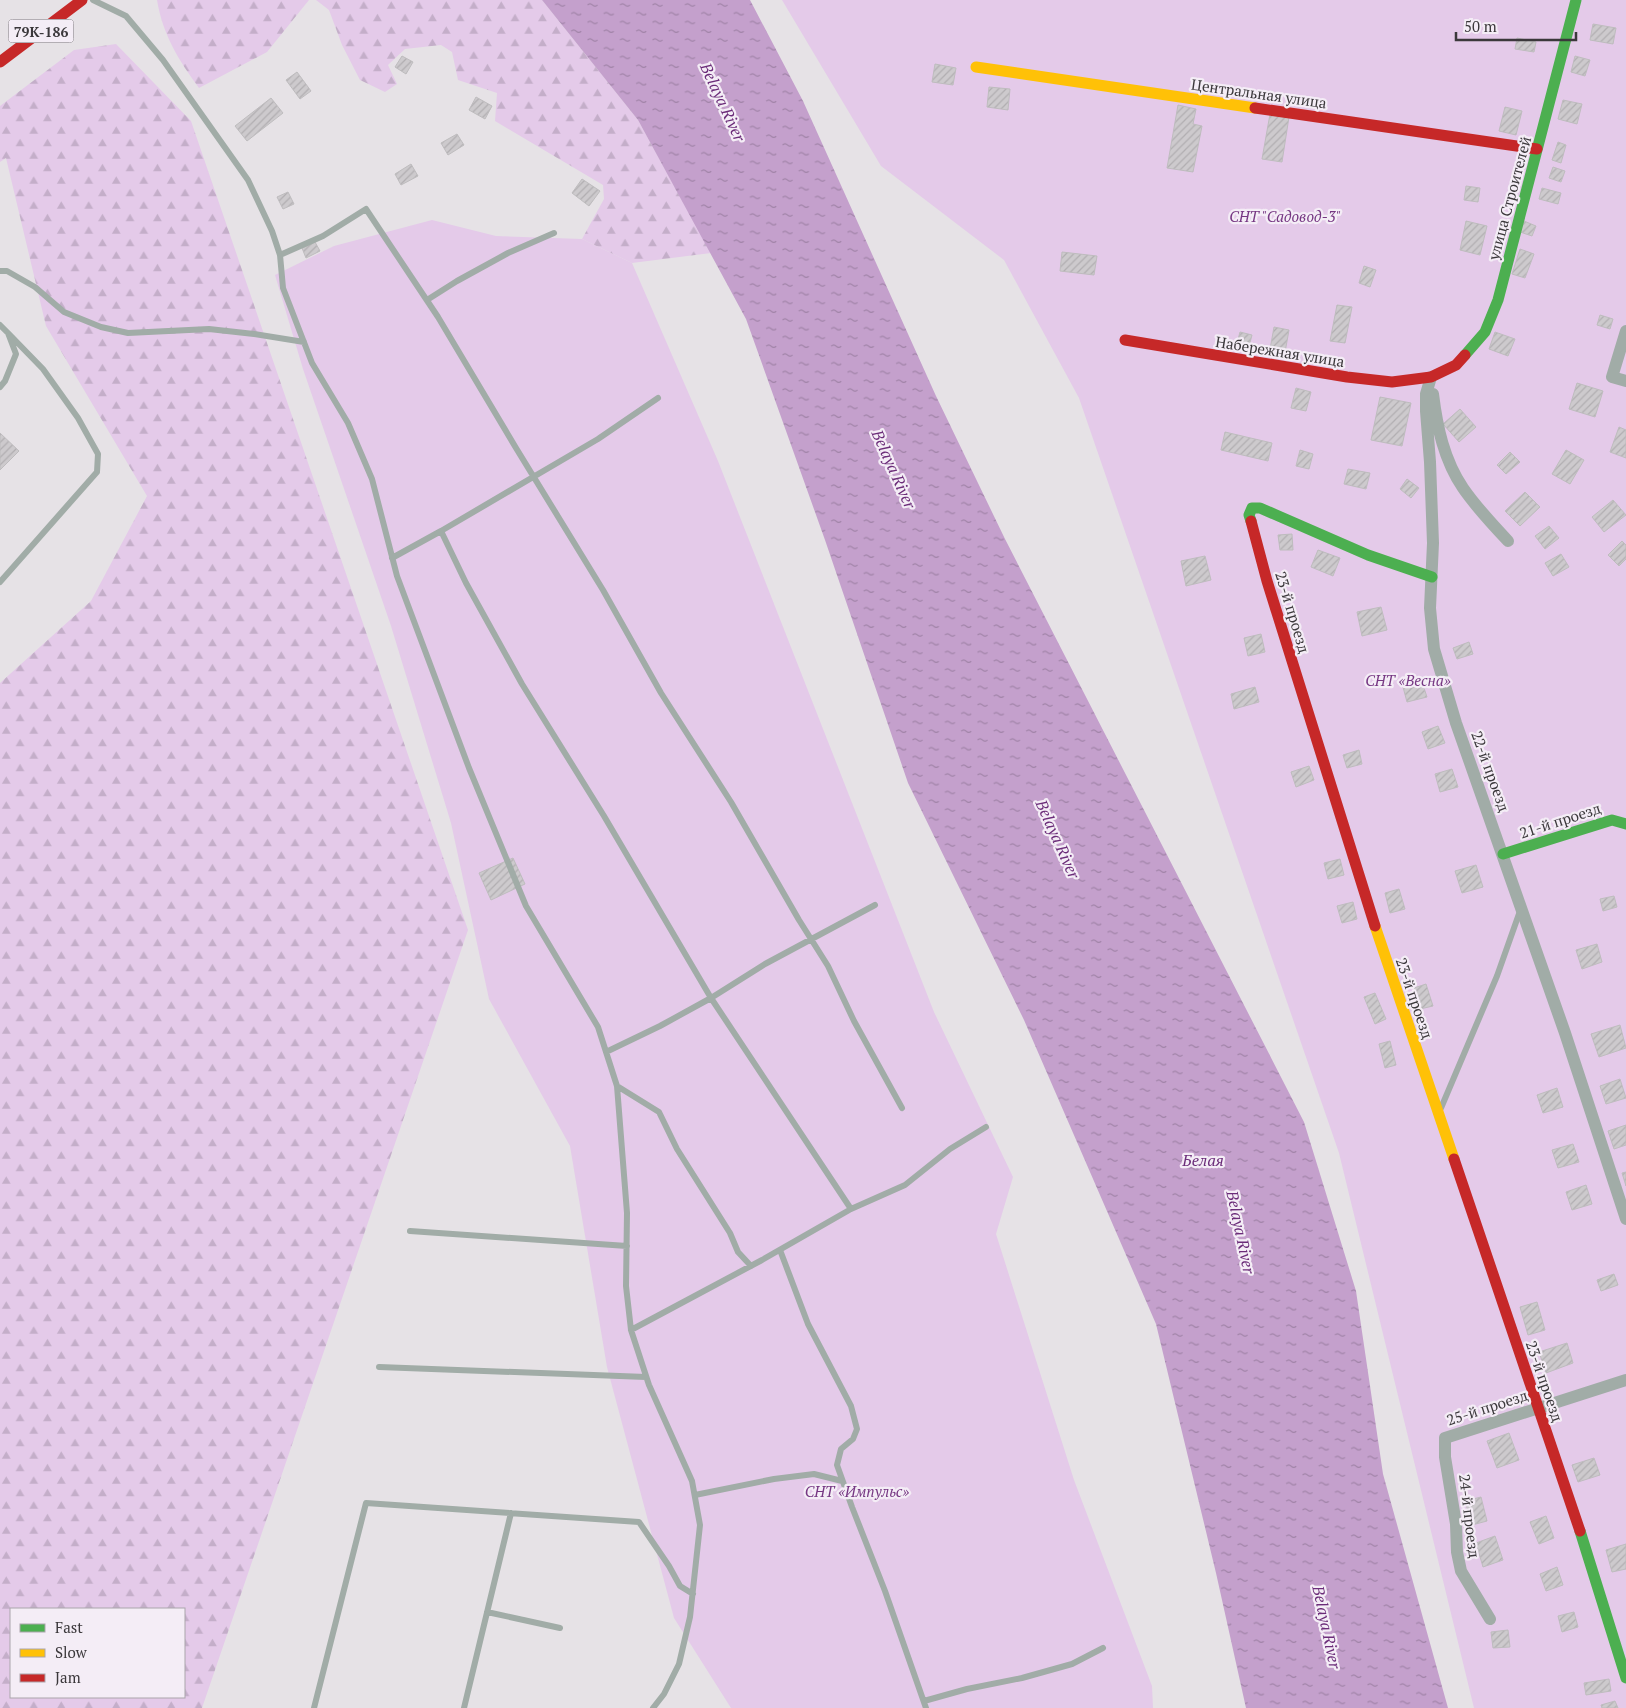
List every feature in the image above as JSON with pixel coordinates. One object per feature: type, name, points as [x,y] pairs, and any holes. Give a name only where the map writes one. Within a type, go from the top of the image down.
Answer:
[{"type":"street","name":"79К-186","points":[[0,62],[82,0]]},
{"type":"street","name":"улица Строителей","points":[[1431,376],[1456,366],[1485,332],[1498,300],[1576,0]]},
{"type":"street","name":"Центральная улица","points":[[976,67],[1537,149]]},
{"type":"street","points":[[1626,331],[1612,377],[1626,381]]},
{"type":"street","name":"Набережная улица","points":[[1126,340],[1347,377],[1392,382],[1431,376]]},
{"type":"street","points":[[1431,376],[1440,441],[1462,487],[1508,541]]},
{"type":"street","name":"22-й проезд","points":[[1431,376],[1426,394],[1426,412],[1431,471],[1433,543],[1430,608],[1434,648],[1456,723],[1565,1033],[1626,1219]]},
{"type":"street","name":"23-й проезд","points":[[1432,577],[1368,555],[1260,508],[1252,508],[1249,514],[1270,590],[1389,969],[1576,1514],[1626,1678]]},
{"type":"street","name":"21-й проезд","points":[[1503,854],[1612,820],[1626,824]]},
{"type":"street","name":"25-й проезд","points":[[1444,1438],[1626,1380]]},
{"type":"street","name":"24-й проезд","points":[[1444,1438],[1461,1571],[1490,1619]]},
{"type":"lane","points":[[93,0],[126,16],[163,60],[248,180],[272,231],[280,255],[283,288],[312,363],[348,423],[372,479],[397,576],[466,759],[526,906],[598,1027],[617,1086],[626,1196],[626,1286],[631,1330],[646,1377],[692,1481],[700,1525],[690,1617],[679,1664],[664,1694],[653,1708]]},
{"type":"lane","points":[[280,255],[323,236],[366,210],[427,300],[604,590],[661,693],[731,802],[828,966],[854,1021],[902,1108]]},
{"type":"lane","points":[[427,300],[508,253],[554,233]]},
{"type":"lane","points":[[0,271],[6,271],[35,287],[64,312],[100,326],[128,333],[209,329],[304,342]]},
{"type":"lane","points":[[0,325],[43,369],[78,418],[98,454],[97,472],[0,582]]},
{"type":"lane","points":[[0,387],[5,381],[16,354],[8,333]]},
{"type":"lane","points":[[392,558],[598,439],[658,398]]},
{"type":"lane","points":[[440,532],[522,684],[604,816],[711,998],[851,1209]]},
{"type":"lane","points":[[606,1052],[660,1026],[711,998],[765,964],[875,905]]},
{"type":"lane","points":[[1438,1114],[1497,976],[1521,907]]},
{"type":"lane","points":[[617,1086],[659,1112],[677,1148],[730,1234],[738,1252],[751,1266]]},
{"type":"lane","points":[[631,1330],[751,1266],[851,1209],[905,1185],[950,1149],[986,1128]]},
{"type":"lane","points":[[410,1231],[627,1246]]},
{"type":"lane","points":[[780,1250],[808,1324],[851,1406],[857,1428],[853,1439],[841,1449],[837,1465],[885,1590],[925,1705],[967,1689],[1022,1678],[1072,1664],[1103,1648]]},
{"type":"lane","points":[[380,1367],[646,1377]]},
{"type":"lane","points":[[695,1495],[774,1479],[814,1474],[842,1482]]},
{"type":"lane","points":[[314,1708],[366,1503],[639,1522],[669,1566],[680,1586],[693,1594]]},
{"type":"lane","points":[[464,1708],[510,1513]]},
{"type":"lane","points":[[487,1612],[560,1628]]},
{"type":"green space","points":[[157,0],[309,0],[267,52],[199,88],[184,67],[167,36]]},
{"type":"green space","points":[[316,0],[542,0],[638,120],[711,253],[632,263],[582,239],[604,199],[603,185],[495,121],[497,93],[458,80],[452,52],[441,45],[405,49],[388,65],[397,84],[385,92],[360,80],[342,45],[329,10]]},
{"type":"green space","name":"СНТ «Весна»","points":[[782,0],[1626,0],[1626,1708],[1474,1708],[1339,1153],[1079,398],[1004,260],[881,166]]},
{"type":"green space","points":[[116,44],[191,121],[468,930],[202,1708],[0,1708],[0,683],[91,601],[147,496],[46,326],[6,158],[0,162],[0,106],[74,50]]},
{"type":"green space","name":"СНТ «Импульс»","points":[[432,220],[496,236],[582,239],[632,263],[718,461],[934,1012],[1013,1177],[996,1234],[1074,1480],[1152,1686],[1153,1708],[731,1708],[674,1618],[607,1367],[570,1146],[489,999],[451,823],[391,626],[303,369],[275,275],[334,246]]},
{"type":"water","name":"Белая","points":[[542,0],[750,0],[803,101],[936,396],[1005,539],[1304,1122],[1356,1291],[1383,1474],[1448,1708],[1246,1708],[1216,1573],[1156,1324],[1024,1020],[908,783],[825,540],[746,319],[638,120]]},
{"type":"building","points":[[1593,24],[1616,28],[1613,44],[1590,40]]},
{"type":"building","points":[[1517,38],[1536,42],[1534,52],[1515,49]]},
{"type":"building","points":[[402,56],[413,62],[406,74],[395,67]]},
{"type":"building","points":[[1575,56],[1590,60],[1585,76],[1571,72]]},
{"type":"building","points":[[935,64],[956,68],[953,85],[932,82]]},
{"type":"building","points":[[297,72],[311,91],[300,99],[286,80]]},
{"type":"building","points":[[989,87],[1010,89],[1008,110],[987,107]]},
{"type":"building","points":[[476,97],[492,106],[485,119],[469,110]]},
{"type":"building","points":[[271,98],[283,113],[247,141],[235,126]]},
{"type":"building","points":[[1563,100],[1582,104],[1577,124],[1558,119]]},
{"type":"building","points":[[1178,105],[1196,109],[1193,124],[1202,126],[1193,172],[1167,168]]},
{"type":"building","points":[[1505,107],[1522,111],[1516,135],[1499,131]]},
{"type":"building","points":[[1270,114],[1289,117],[1282,162],[1262,159]]},
{"type":"building","points":[[457,134],[464,145],[448,155],[441,143]]},
{"type":"building","points":[[1558,142],[1566,145],[1561,163],[1552,160]]},
{"type":"building","points":[[411,164],[418,176],[401,185],[395,174]]},
{"type":"building","points":[[1553,167],[1565,171],[1561,182],[1549,178]]},
{"type":"building","points":[[582,179],[600,191],[589,206],[572,193]]},
{"type":"building","points":[[1466,186],[1480,188],[1478,202],[1464,200]]},
{"type":"building","points":[[1542,188],[1561,193],[1558,204],[1539,199]]},
{"type":"building","points":[[288,192],[294,204],[283,209],[277,197]]},
{"type":"building","points":[[1466,221],[1487,226],[1480,255],[1460,250]]},
{"type":"building","points":[[1524,221],[1536,226],[1532,236],[1520,232]]},
{"type":"building","points":[[315,242],[320,251],[306,258],[302,248]]},
{"type":"building","points":[[1520,249],[1534,254],[1525,278],[1512,274]]},
{"type":"building","points":[[1062,252],[1097,256],[1094,275],[1060,271]]},
{"type":"building","points":[[1364,266],[1376,270],[1370,287],[1359,283]]},
{"type":"building","points":[[1337,305],[1352,307],[1345,343],[1330,341]]},
{"type":"building","points":[[1600,315],[1613,319],[1610,329],[1597,325]]},
{"type":"building","points":[[1274,327],[1289,330],[1284,358],[1269,355]]},
{"type":"building","points":[[1240,332],[1252,335],[1248,350],[1236,347]]},
{"type":"building","points":[[1495,332],[1515,339],[1508,356],[1489,349]]},
{"type":"building","points":[[1577,383],[1603,391],[1595,417],[1569,409]]},
{"type":"building","points":[[1296,388],[1311,392],[1306,411],[1291,408]]},
{"type":"building","points":[[1380,397],[1411,403],[1402,446],[1371,440]]},
{"type":"building","points":[[1460,409],[1476,427],[1459,442],[1443,424]]},
{"type":"building","points":[[1619,427],[1626,430],[1626,458],[1610,452]]},
{"type":"building","points":[[1225,432],[1272,443],[1268,461],[1221,450]]},
{"type":"building","points":[[0,433],[19,451],[0,470]]},
{"type":"building","points":[[1300,450],[1313,454],[1309,469],[1296,466]]},
{"type":"building","points":[[1566,450],[1584,460],[1570,484],[1552,474]]},
{"type":"building","points":[[1510,452],[1520,462],[1506,474],[1497,465]]},
{"type":"building","points":[[1348,469],[1370,473],[1366,489],[1344,484]]},
{"type":"building","points":[[1407,479],[1419,488],[1411,498],[1400,489]]},
{"type":"building","points":[[1525,492],[1540,507],[1520,526],[1505,511]]},
{"type":"building","points":[[1613,500],[1626,515],[1604,532],[1592,517]]},
{"type":"building","points":[[1549,526],[1559,538],[1545,549],[1535,536]]},
{"type":"building","points":[[1292,534],[1293,550],[1280,550],[1278,535]]},
{"type":"building","points":[[1622,541],[1626,545],[1626,559],[1619,566],[1608,555]]},
{"type":"building","points":[[1318,550],[1340,558],[1333,576],[1311,567]]},
{"type":"building","points":[[1561,554],[1569,567],[1553,576],[1545,563]]},
{"type":"building","points":[[1205,556],[1211,580],[1186,586],[1181,561]]},
{"type":"building","points":[[1381,607],[1387,630],[1362,636],[1357,612]]},
{"type":"building","points":[[1261,634],[1265,652],[1248,656],[1244,638]]},
{"type":"building","points":[[1469,642],[1473,654],[1457,659],[1453,648]]},
{"type":"building","points":[[1422,682],[1427,697],[1407,702],[1403,687]]},
{"type":"building","points":[[1255,687],[1259,702],[1234,709],[1231,694]]},
{"type":"building","points":[[1438,726],[1445,743],[1428,749],[1422,732]]},
{"type":"building","points":[[1359,750],[1362,764],[1347,768],[1343,755]]},
{"type":"building","points":[[1309,766],[1314,780],[1296,787],[1291,772]]},
{"type":"building","points":[[1452,769],[1458,787],[1440,792],[1435,774]]},
{"type":"building","points":[[513,858],[525,884],[491,900],[479,873]]},
{"type":"building","points":[[1340,859],[1344,875],[1328,879],[1324,863]]},
{"type":"building","points":[[1476,865],[1483,887],[1462,893],[1455,871]]},
{"type":"building","points":[[1399,889],[1405,909],[1390,913],[1385,893]]},
{"type":"building","points":[[1614,896],[1617,907],[1603,911],[1600,899]]},
{"type":"building","points":[[1353,902],[1357,919],[1342,923],[1337,906]]},
{"type":"building","points":[[1597,944],[1602,962],[1582,969],[1576,950]]},
{"type":"building","points":[[1426,984],[1433,1006],[1420,1009],[1414,988]]},
{"type":"building","points":[[1375,993],[1386,1019],[1375,1024],[1364,997]]},
{"type":"building","points":[[1620,1025],[1626,1048],[1599,1057],[1591,1034]]},
{"type":"building","points":[[1390,1041],[1396,1065],[1385,1068],[1379,1044]]},
{"type":"building","points":[[1620,1079],[1626,1098],[1606,1104],[1600,1086]]},
{"type":"building","points":[[1557,1088],[1563,1107],[1543,1113],[1537,1095]]},
{"type":"building","points":[[1626,1125],[1626,1145],[1614,1149],[1608,1131]]},
{"type":"building","points":[[1573,1144],[1579,1162],[1558,1168],[1552,1150]]},
{"type":"building","points":[[1626,1172],[1626,1186],[1622,1173]]},
{"type":"building","points":[[1586,1185],[1592,1204],[1572,1210],[1566,1192]]},
{"type":"building","points":[[1614,1274],[1618,1285],[1601,1291],[1597,1280]]},
{"type":"building","points":[[1537,1302],[1545,1330],[1528,1335],[1520,1307]]},
{"type":"building","points":[[1567,1343],[1573,1363],[1546,1373],[1539,1352]]},
{"type":"building","points":[[1509,1433],[1519,1460],[1497,1468],[1487,1441]]},
{"type":"building","points":[[1594,1458],[1600,1475],[1578,1482],[1572,1465]]},
{"type":"building","points":[[1481,1497],[1487,1521],[1472,1525],[1465,1501]]},
{"type":"building","points":[[1546,1516],[1554,1538],[1539,1544],[1530,1522]]},
{"type":"building","points":[[1495,1536],[1503,1560],[1483,1567],[1476,1543]]},
{"type":"building","points":[[1626,1544],[1626,1569],[1612,1572],[1606,1550]]},
{"type":"building","points":[[1557,1567],[1563,1585],[1546,1591],[1540,1574]]},
{"type":"building","points":[[1574,1612],[1578,1627],[1562,1632],[1558,1616]]},
{"type":"building","points":[[1508,1630],[1510,1647],[1493,1648],[1491,1632]]},
{"type":"building","points":[[1609,1679],[1611,1691],[1586,1695],[1584,1683]]},
{"type":"building","points":[[1615,1701],[1618,1708],[1602,1708],[1601,1705]]},
{"type":"traffic: fast","points":[[1465,355],[1485,332],[1498,300],[1576,0]]},
{"type":"traffic: fast","points":[[1251,521],[1249,515],[1252,508],[1260,508],[1368,555],[1432,577]]},
{"type":"traffic: fast","points":[[1503,854],[1612,820],[1626,824]]},
{"type":"traffic: fast","points":[[1580,1531],[1626,1678]]},
{"type":"traffic: slow","points":[[976,67],[1255,108]]},
{"type":"traffic: slow","points":[[1375,926],[1454,1159]]},
{"type":"traffic: jam","points":[[0,62],[82,0]]},
{"type":"traffic: jam","points":[[1255,108],[1537,149]]},
{"type":"traffic: jam","points":[[1125,340],[1347,377],[1392,382],[1431,377],[1456,365],[1465,355]]},
{"type":"traffic: jam","points":[[1251,521],[1267,581],[1375,926]]},
{"type":"traffic: jam","points":[[1454,1159],[1580,1531]]},
{"type":"water label","name":"Belaya River","points":[[723,102]]},
{"type":"water label","name":"Belaya River","points":[[894,469]]},
{"type":"water label","name":"Belaya River","points":[[1058,839]]},
{"type":"water label","name":"Belaya River","points":[[1241,1232]]},
{"type":"water label","name":"Belaya River","points":[[1327,1627]]},
{"type":"park label","name":"СНТ \"Садовод-3\"","points":[[1285,216]]}]
